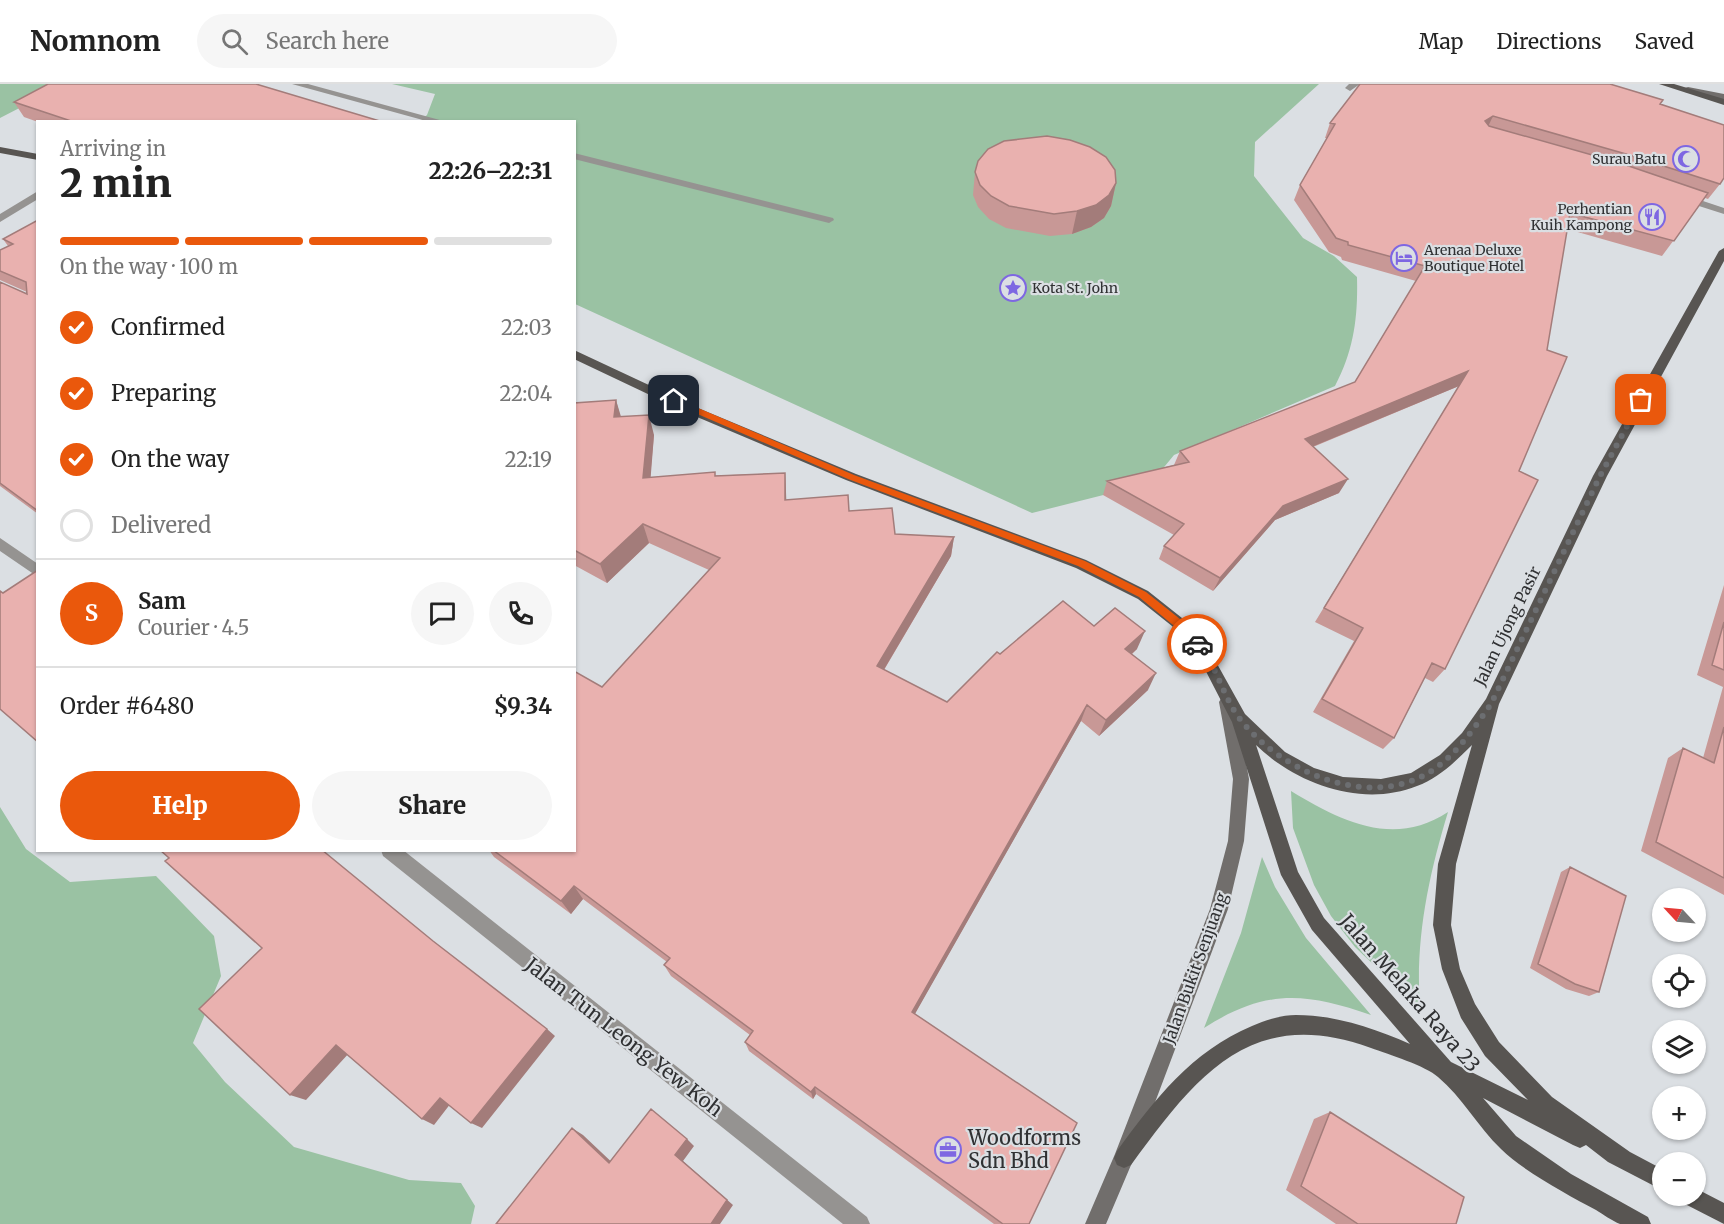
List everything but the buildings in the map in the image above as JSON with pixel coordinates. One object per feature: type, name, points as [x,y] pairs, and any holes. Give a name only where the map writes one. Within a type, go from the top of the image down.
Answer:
[{"type":"main road","points":[[1664,84],[1724,102]]},
{"type":"main road","points":[[1679,88],[1724,97]]},
{"type":"main road","points":[[0,150],[36,157]]},
{"type":"main road","name":"Jalan Ujong Pasir","points":[[1623,1160],[1545,1104],[1491,1049],[1468,1011],[1451,969],[1442,925],[1448,864],[1491,704],[1600,476],[1722,259]]},
{"type":"main road","name":"Jalan Bukit Senjuang","points":[[576,355],[694,411],[830,468],[1082,564],[1132,590],[1177,622],[1201,648],[1226,693],[1241,779],[1236,841],[1219,909],[1124,1158],[1095,1224]]},
{"type":"main road","points":[[1226,693],[1239,718],[1279,757],[1310,774],[1343,784],[1381,786],[1414,780],[1446,760],[1468,738],[1491,704]]},
{"type":"main road","name":"Jalan Melaka Raya 23","points":[[1239,718],[1290,875],[1318,924],[1509,1143],[1564,1181],[1641,1224]]},
{"type":"main road","points":[[1124,1158],[1167,1101],[1218,1054],[1261,1032],[1295,1023],[1341,1029],[1445,1069],[1652,1175]]},
{"type":"main road","points":[[1706,1204],[1724,1214]]},
{"type":"street","points":[[297,84],[435,120]]},
{"type":"street","points":[[576,157],[829,220]]},
{"type":"street","points":[[1668,192],[1724,211]]},
{"type":"street","points":[[0,219],[36,195]]},
{"type":"street","points":[[0,543],[36,570]]},
{"type":"street","name":"Jalan Tun Leong Yew Koh","points":[[392,852],[860,1224]]},
{"type":"green space","points":[[0,84],[66,84],[0,118]]},
{"type":"green space","points":[[392,84],[1319,84],[1255,142],[1254,176],[1303,238],[1334,256],[1357,277],[1357,306],[1351,346],[1335,386],[1174,455],[1151,483],[1032,513],[576,304],[576,120],[421,120],[427,115],[435,94]]},
{"type":"green space","points":[[1291,791],[1348,820],[1388,829],[1408,828],[1428,823],[1448,812],[1434,861],[1421,934],[1420,1009],[1355,947],[1331,916],[1314,885],[1293,828]]},
{"type":"green space","points":[[0,807],[26,849],[70,882],[156,876],[214,936],[221,976],[193,1043],[225,1082],[294,1147],[409,1180],[461,1183],[475,1206],[471,1224],[0,1224]]},
{"type":"green space","points":[[1262,857],[1275,887],[1306,938],[1371,1015],[1325,1002],[1285,998],[1246,1006],[1204,1028],[1241,933]]},
{"type":"way so far","points":[[1197,644],[1239,718],[1279,757],[1310,774],[1343,784],[1381,786],[1414,780],[1446,760],[1468,738],[1491,704],[1600,476],[1641,400]]},
{"type":"place","name":"Surau Batu","points":[[1686,159]]},
{"type":"place","name":"Perhentian Kuih Kampong","points":[[1652,217]]},
{"type":"place","name":"Arenaa Deluxe Boutique Hotel","points":[[1404,258]]},
{"type":"place","name":"Kota St. John","points":[[1013,288]]},
{"type":"place","name":"Woodforms Sdn Bhd","points":[[948,1150]]},
{"type":"route","points":[[674,401],[851,477],[1082,564],[1143,595],[1177,622],[1197,644]]}]
